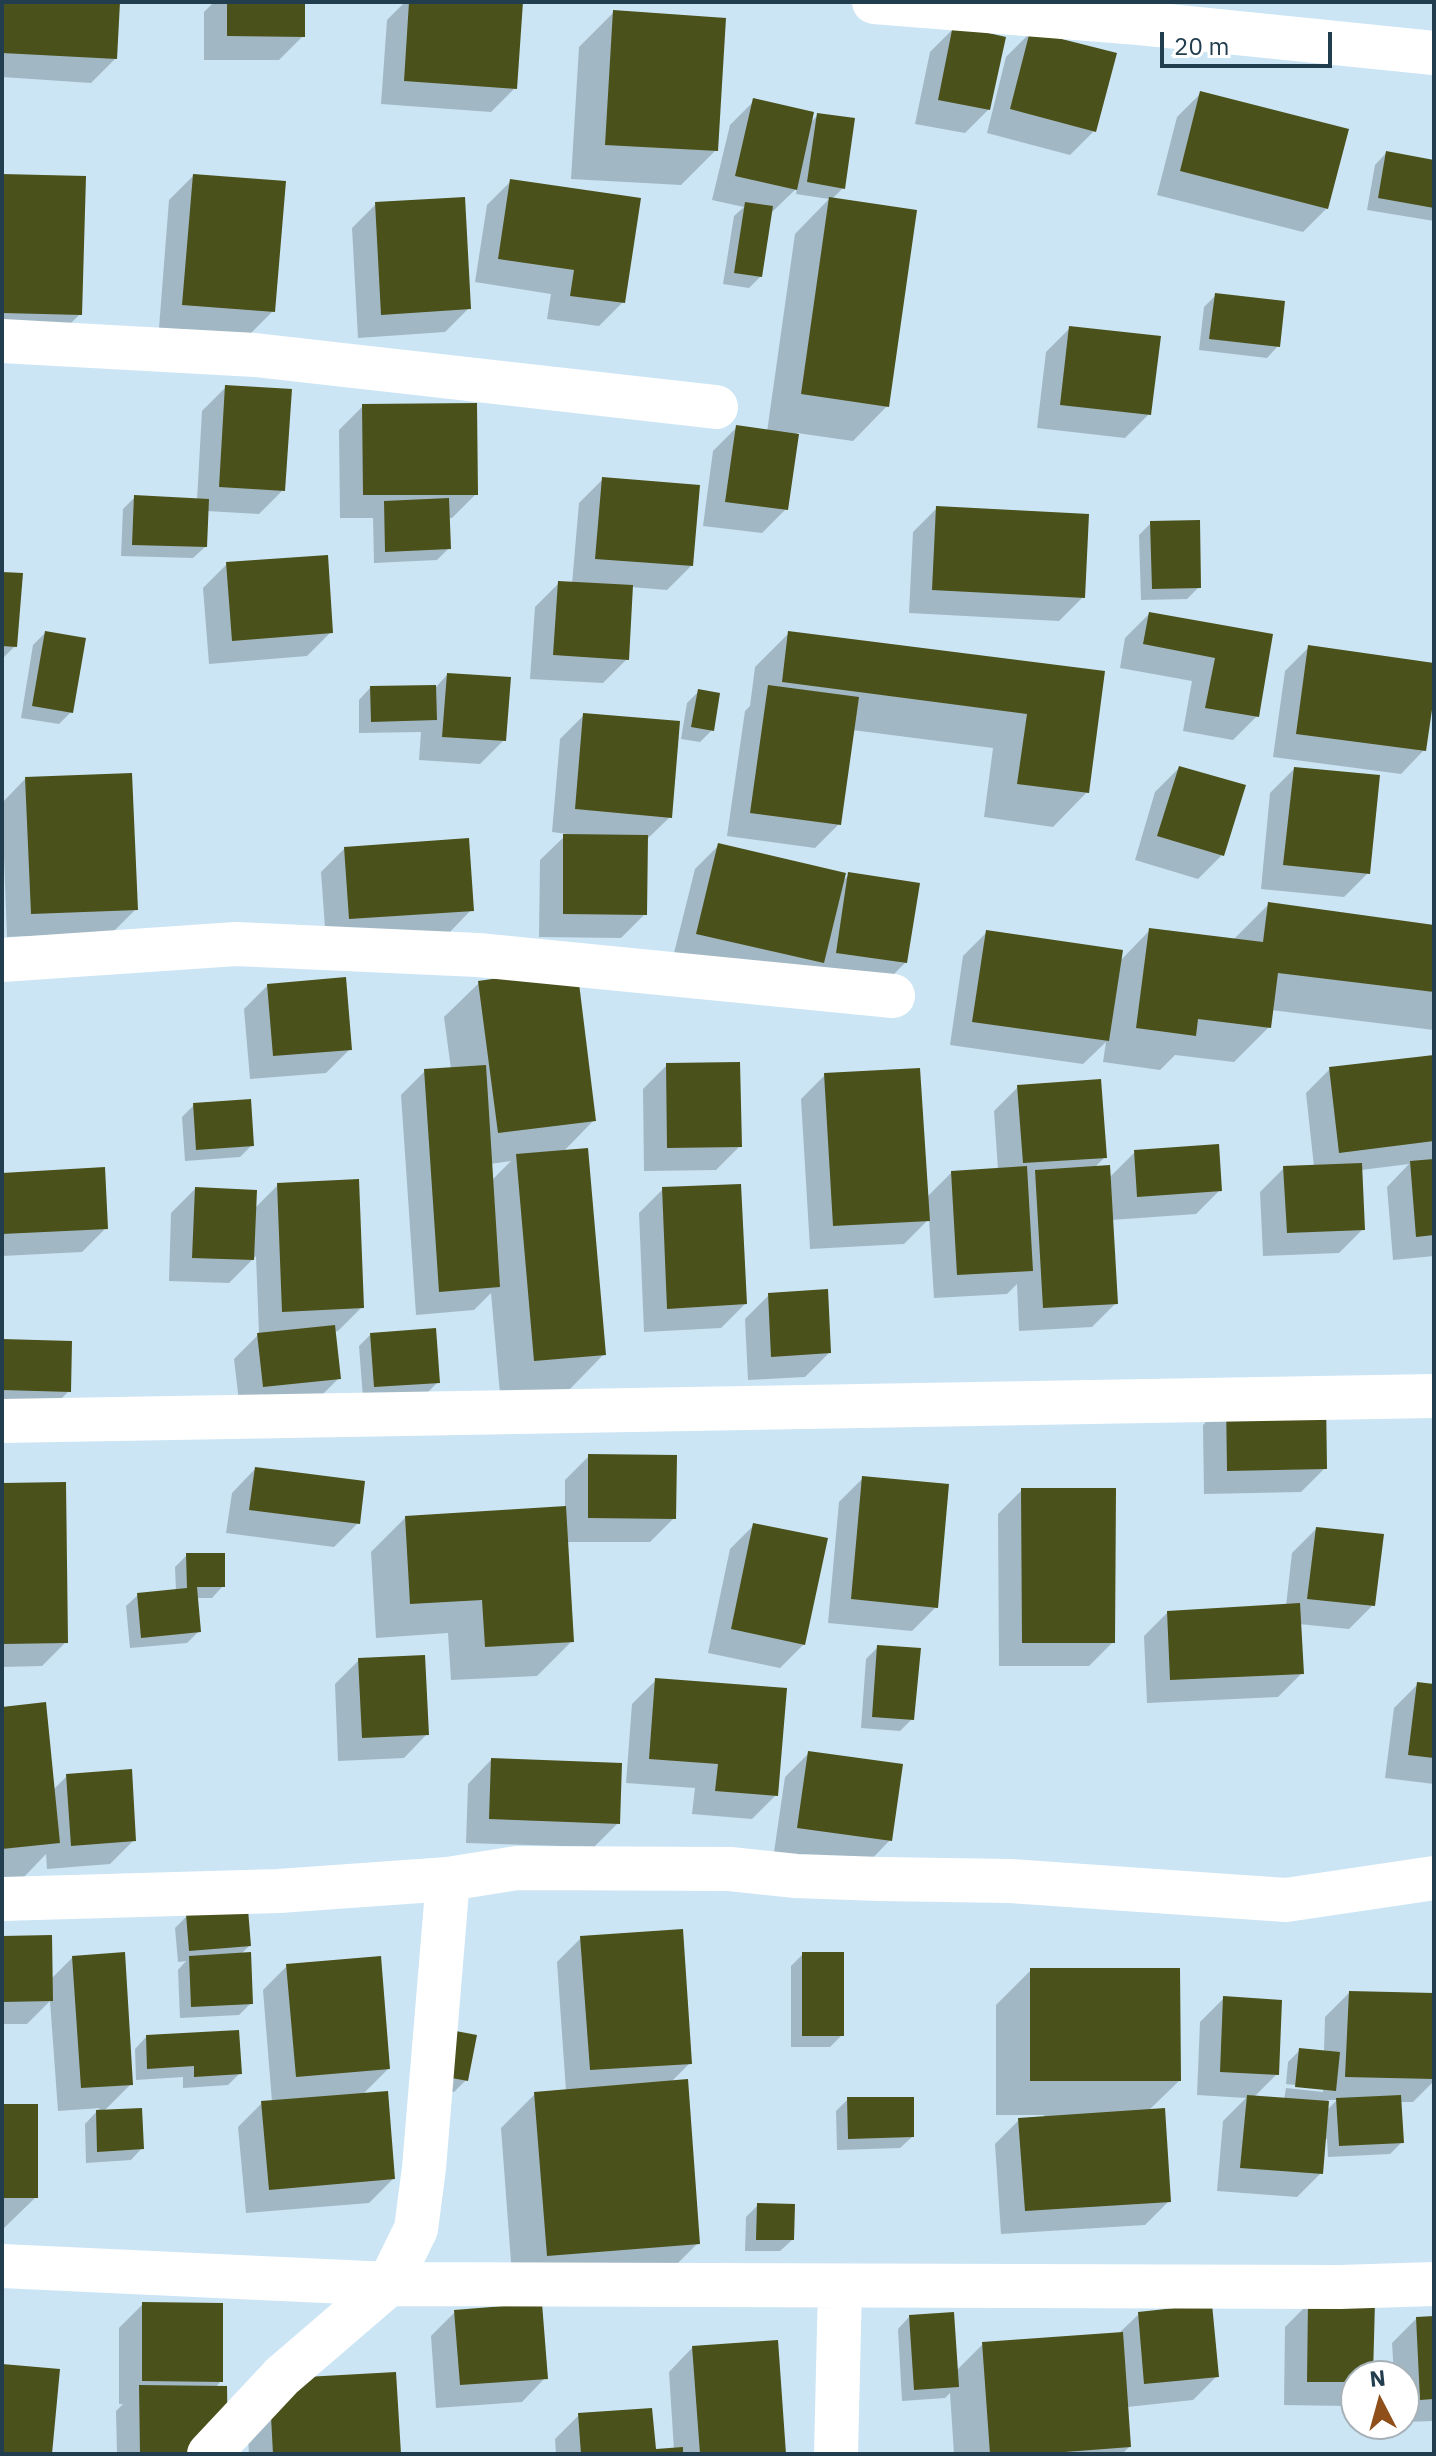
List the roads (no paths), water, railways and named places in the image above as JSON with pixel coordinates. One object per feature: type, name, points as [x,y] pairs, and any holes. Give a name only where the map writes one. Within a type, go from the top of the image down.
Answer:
[{"type":"street","points":[[874,2],[1139,23],[1434,53]]},
{"type":"street","points":[[2,341],[255,355],[716,407]]},
{"type":"street","points":[[2,960],[236,944],[478,955],[893,996]]},
{"type":"street","points":[[2,1421],[1434,1396]]},
{"type":"street","points":[[2,1899],[279,1891],[448,1879],[517,1868],[730,1869],[796,1876],[1010,1881],[1286,1900],[1434,1878]]},
{"type":"street","points":[[209,2454],[282,2376],[389,2284],[416,2229],[424,2168],[448,1879]]},
{"type":"street","points":[[2,2266],[389,2284],[1340,2287],[1434,2284]]},
{"type":"street","points":[[836,2454],[840,2286]]}]
